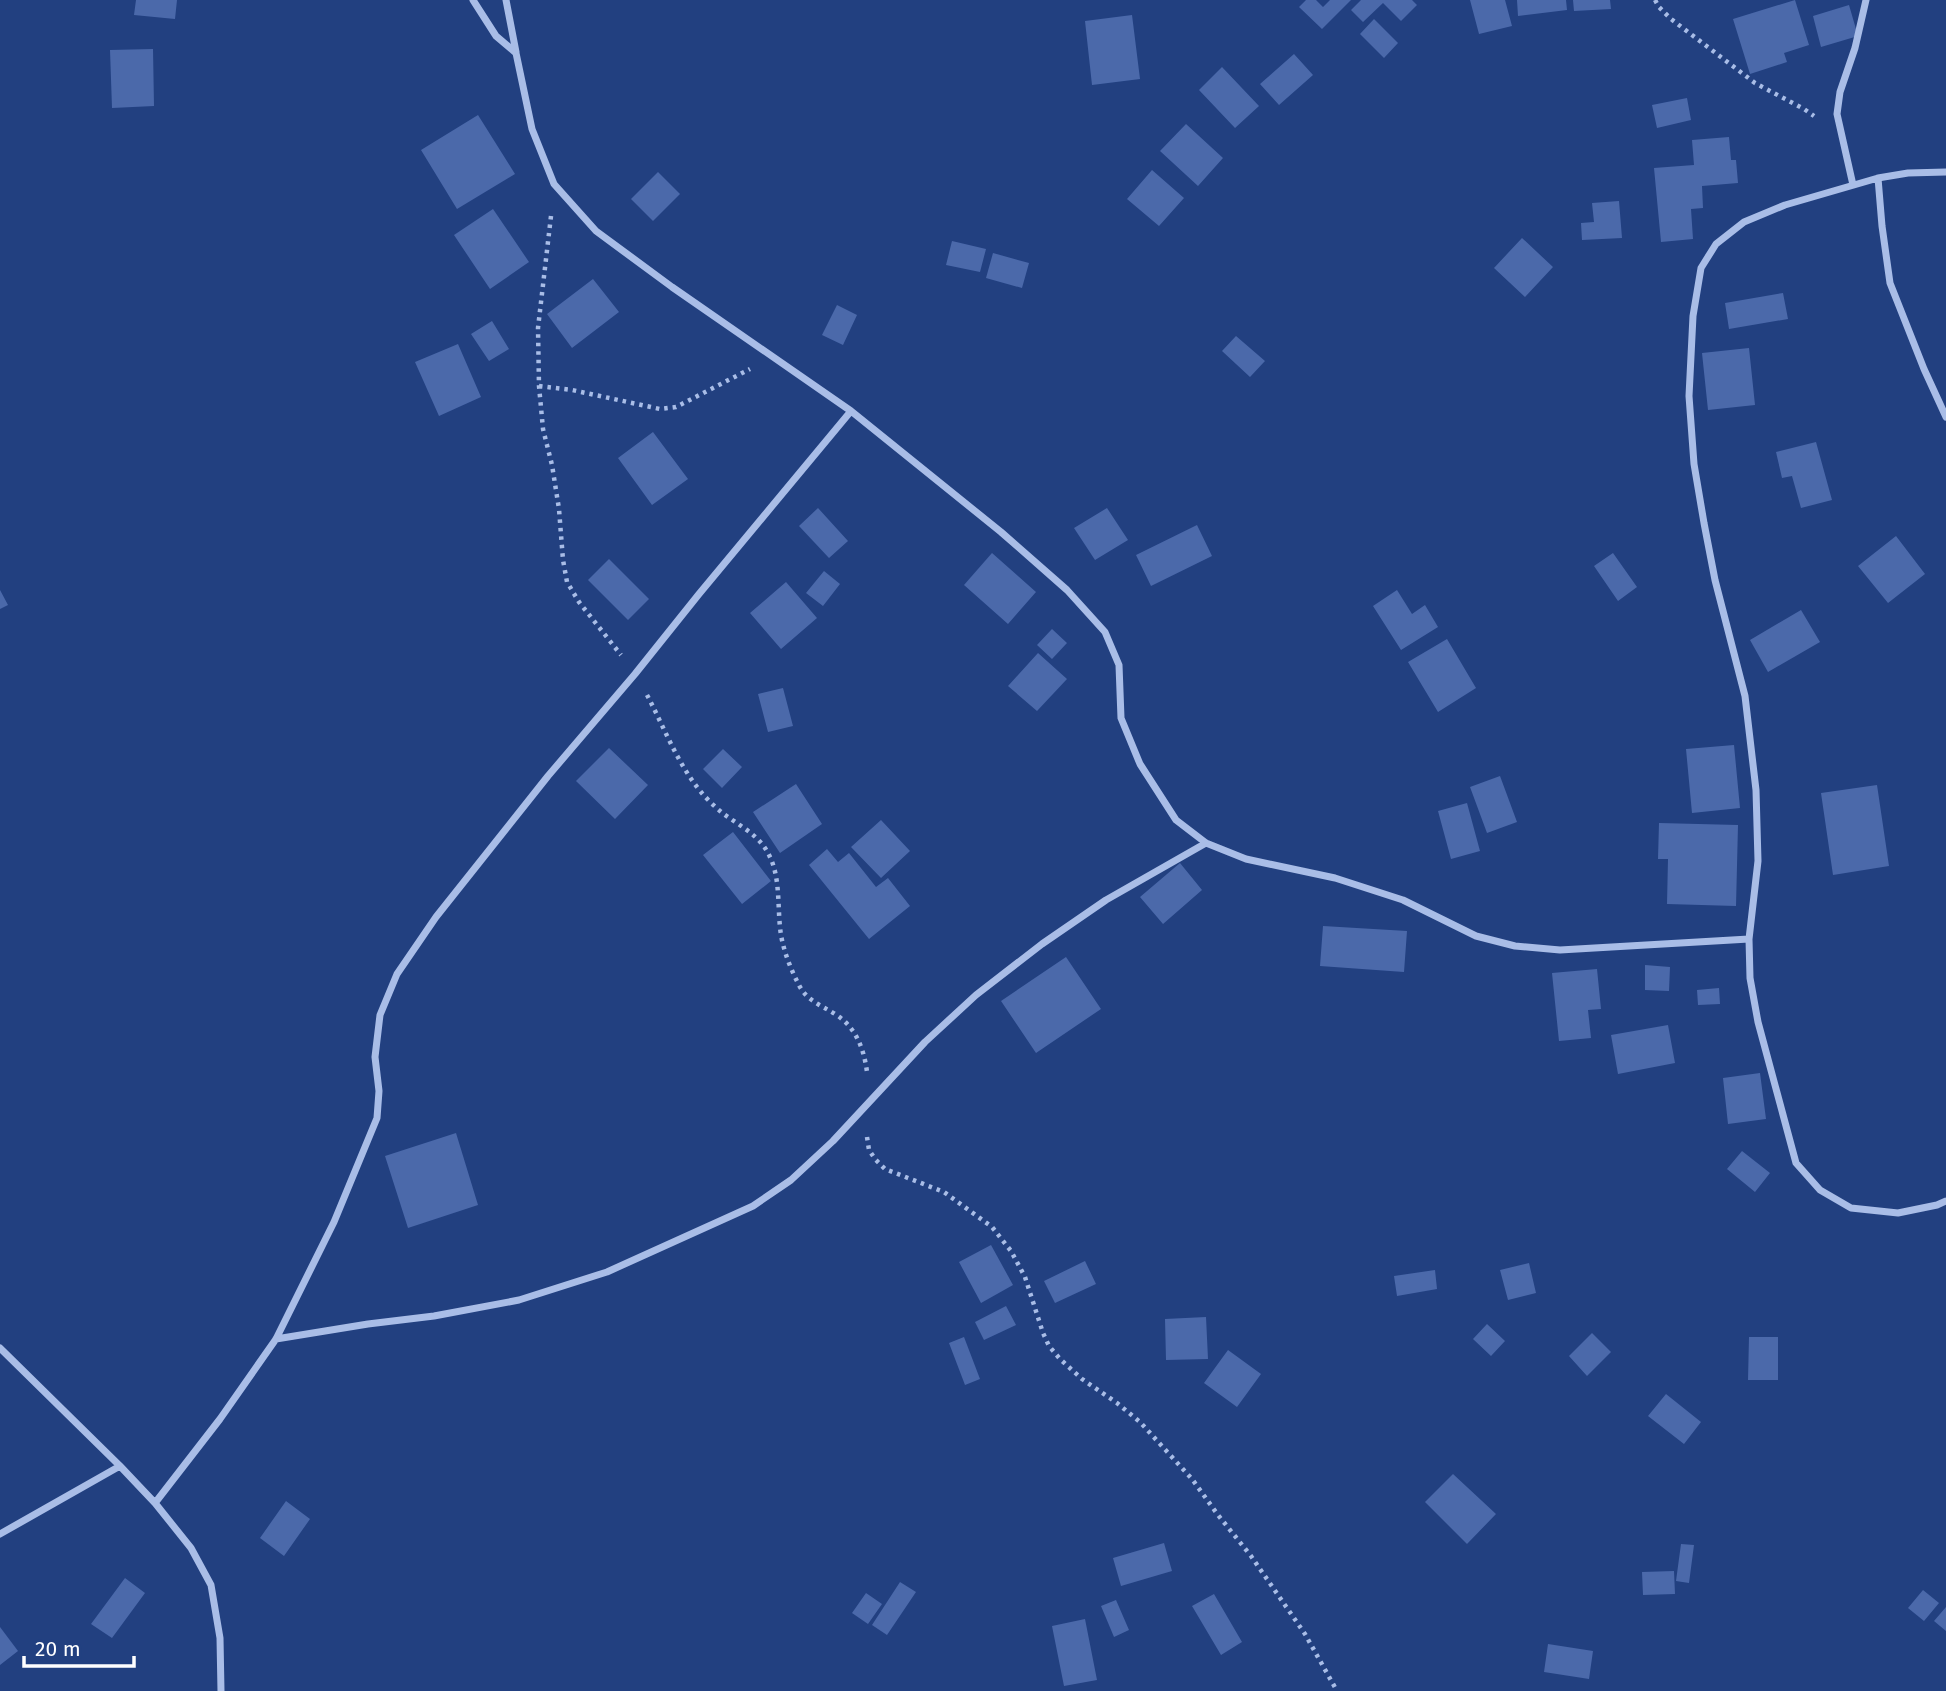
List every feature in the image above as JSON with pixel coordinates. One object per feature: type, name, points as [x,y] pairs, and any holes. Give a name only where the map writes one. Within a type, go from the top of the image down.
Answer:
[{"type":"street","points":[[473,0],[496,36],[516,53]]},
{"type":"street","points":[[506,0],[532,129],[554,184],[596,230],[672,287],[851,411],[1001,532],[1067,590],[1105,632],[1119,664],[1121,719],[1140,764],[1176,820],[1206,844],[1246,859],[1335,878],[1404,900],[1476,936],[1515,946],[1560,950],[1749,939]]},
{"type":"street","points":[[1853,185],[1837,114],[1840,92],[1855,48],[1866,0]]},
{"type":"street","points":[[1946,172],[1908,173],[1878,178],[1785,205],[1744,222],[1716,244],[1701,268],[1693,316],[1689,396],[1694,464],[1715,580],[1745,696],[1756,790],[1758,861],[1749,939],[1750,978],[1758,1022],[1796,1163],[1820,1190],[1851,1208],[1898,1213],[1946,1201]]},
{"type":"street","points":[[1878,178],[1890,283],[1946,417]]},
{"type":"street","points":[[155,1503],[220,1419],[276,1339],[334,1222],[377,1118],[379,1091],[375,1057],[380,1015],[397,974],[436,917],[548,776],[851,411]]},
{"type":"street","points":[[276,1339],[434,1316],[519,1300],[607,1272],[753,1206],[791,1180],[833,1141],[925,1042],[975,995],[1106,900],[1206,844]]},
{"type":"street","points":[[0,1348],[120,1466],[155,1503],[191,1548],[211,1585],[220,1638],[220,1691]]},
{"type":"street","points":[[0,1534],[120,1466]]},
{"type":"path","points":[[1655,0],[1658,7],[1671,19],[1755,83],[1804,109],[1822,122],[1843,145]]},
{"type":"path","points":[[554,184],[538,328],[539,386],[542,429],[554,476],[567,582],[579,602],[635,674],[671,743],[701,792],[720,811],[749,831],[769,853],[775,869],[782,936],[788,960],[800,987],[808,998],[846,1023],[856,1034],[864,1051],[870,1102],[867,1138],[869,1150],[875,1159],[885,1168],[944,1192],[992,1227],[1011,1251],[1025,1277],[1049,1346],[1082,1379],[1140,1422],[1192,1479],[1259,1567],[1305,1634],[1337,1691]]},
{"type":"path","points":[[539,386],[572,390],[660,409],[677,407],[772,357]]},
{"type":"building","points":[[136,0],[177,0],[175,19],[134,15]]},
{"type":"building","points":[[1306,0],[1316,0],[1323,7],[1330,0],[1351,0],[1322,29],[1299,7]]},
{"type":"building","points":[[1361,0],[1412,0],[1417,5],[1401,21],[1383,3],[1363,22],[1351,10]]},
{"type":"building","points":[[1470,0],[1505,0],[1512,26],[1479,34]]},
{"type":"building","points":[[1517,0],[1566,0],[1567,10],[1518,16]]},
{"type":"building","points":[[1573,0],[1610,0],[1611,9],[1574,11]]},
{"type":"building","points":[[1795,0],[1809,45],[1784,53],[1787,62],[1750,74],[1733,19]]},
{"type":"building","points":[[1849,5],[1858,36],[1821,47],[1813,16]]},
{"type":"building","points":[[1132,15],[1140,79],[1092,85],[1085,21]]},
{"type":"building","points":[[1374,19],[1398,43],[1384,58],[1360,34]]},
{"type":"building","points":[[153,49],[154,106],[112,108],[110,50]]},
{"type":"building","points":[[1294,54],[1313,75],[1279,105],[1260,84]]},
{"type":"building","points":[[1222,67],[1259,106],[1235,128],[1199,90]]},
{"type":"building","points":[[1687,98],[1691,120],[1657,128],[1652,105]]},
{"type":"building","points":[[478,115],[515,174],[457,209],[421,150]]},
{"type":"building","points":[[1186,124],[1223,158],[1198,186],[1160,151]]},
{"type":"building","points":[[1729,137],[1731,160],[1736,160],[1738,183],[1702,186],[1703,208],[1691,209],[1693,239],[1661,242],[1654,168],[1694,165],[1692,140]]},
{"type":"building","points":[[1152,170],[1184,198],[1159,226],[1127,199]]},
{"type":"building","points":[[658,172],[680,194],[653,221],[631,199]]},
{"type":"building","points":[[1619,201],[1622,238],[1582,240],[1581,223],[1594,222],[1592,203]]},
{"type":"building","points":[[493,209],[529,262],[490,289],[454,235]]},
{"type":"building","points":[[1522,238],[1553,267],[1525,297],[1494,268]]},
{"type":"building","points":[[952,241],[986,249],[980,272],[946,265]]},
{"type":"building","points":[[993,253],[1029,263],[1022,288],[986,278]]},
{"type":"building","points":[[593,279],[619,312],[572,348],[547,314]]},
{"type":"building","points":[[1783,293],[1788,319],[1729,329],[1725,303]]},
{"type":"building","points":[[837,305],[857,315],[843,345],[822,335]]},
{"type":"building","points":[[492,321],[509,349],[489,361],[471,334]]},
{"type":"building","points":[[1236,336],[1265,361],[1250,377],[1222,351]]},
{"type":"building","points":[[458,344],[481,397],[439,416],[415,362]]},
{"type":"building","points":[[1749,348],[1755,405],[1708,410],[1702,353]]},
{"type":"building","points":[[653,432],[688,479],[652,505],[618,458]]},
{"type":"building","points":[[1816,442],[1832,500],[1801,508],[1792,476],[1782,478],[1776,452]]},
{"type":"building","points":[[818,508],[848,541],[829,558],[799,526]]},
{"type":"building","points":[[1107,508],[1128,540],[1095,560],[1074,528]]},
{"type":"building","points":[[1197,525],[1212,556],[1151,586],[1136,555]]},
{"type":"building","points":[[1896,536],[1925,574],[1888,603],[1858,566]]},
{"type":"building","points":[[992,553],[1036,592],[1008,624],[964,585]]},
{"type":"building","points":[[1613,553],[1637,587],[1618,601],[1594,566]]},
{"type":"building","points":[[609,559],[649,599],[628,620],[588,580]]},
{"type":"building","points":[[824,571],[840,584],[823,606],[806,593]]},
{"type":"building","points":[[786,582],[817,618],[781,649],[750,613]]},
{"type":"building","points":[[0,590],[8,605],[0,609]]},
{"type":"building","points":[[1397,590],[1412,614],[1425,605],[1438,627],[1401,650],[1373,606]]},
{"type":"building","points":[[1801,610],[1820,642],[1768,672],[1750,640]]},
{"type":"building","points":[[1052,629],[1067,643],[1052,659],[1037,645]]},
{"type":"building","points":[[1447,639],[1476,688],[1438,712],[1408,662]]},
{"type":"building","points":[[1038,653],[1067,679],[1037,711],[1008,686]]},
{"type":"building","points":[[783,688],[793,726],[768,732],[758,694]]},
{"type":"building","points":[[1734,745],[1740,808],[1692,813],[1686,749]]},
{"type":"building","points":[[609,748],[648,785],[615,819],[576,781]]},
{"type":"building","points":[[723,749],[742,767],[722,788],[703,769]]},
{"type":"building","points":[[1500,776],[1517,822],[1487,833],[1470,787]]},
{"type":"building","points":[[796,784],[822,824],[780,853],[753,812]]},
{"type":"building","points":[[1877,785],[1889,866],[1833,875],[1821,793]]},
{"type":"building","points":[[1467,803],[1480,851],[1451,859],[1438,811]]},
{"type":"building","points":[[881,820],[910,851],[881,878],[851,847]]},
{"type":"building","points":[[1659,823],[1738,825],[1736,906],[1667,904],[1668,859],[1658,859]]},
{"type":"building","points":[[733,832],[771,881],[742,904],[703,855]]},
{"type":"building","points":[[827,849],[838,862],[849,853],[876,887],[888,878],[910,906],[869,939],[809,865]]},
{"type":"building","points":[[1180,863],[1202,890],[1163,924],[1140,897]]},
{"type":"building","points":[[1323,926],[1407,931],[1404,972],[1320,966]]},
{"type":"building","points":[[1066,957],[1101,1009],[1036,1053],[1001,1001]]},
{"type":"building","points":[[1645,965],[1670,967],[1669,991],[1645,990]]},
{"type":"building","points":[[1597,969],[1601,1009],[1588,1010],[1591,1038],[1559,1041],[1552,973]]},
{"type":"building","points":[[1719,988],[1720,1004],[1698,1005],[1697,990]]},
{"type":"building","points":[[1668,1025],[1675,1063],[1618,1074],[1611,1035]]},
{"type":"building","points":[[1760,1073],[1766,1119],[1728,1124],[1723,1078]]},
{"type":"building","points":[[456,1133],[478,1205],[408,1228],[385,1156]]},
{"type":"building","points":[[1742,1151],[1770,1173],[1755,1192],[1727,1169]]},
{"type":"building","points":[[991,1245],[1013,1285],[981,1303],[959,1262]]},
{"type":"building","points":[[1085,1261],[1096,1284],[1055,1303],[1044,1281]]},
{"type":"building","points":[[1529,1263],[1536,1293],[1508,1300],[1500,1270]]},
{"type":"building","points":[[1435,1270],[1437,1289],[1397,1296],[1394,1276]]},
{"type":"building","points":[[1006,1306],[1016,1325],[984,1340],[975,1322]]},
{"type":"building","points":[[1206,1317],[1208,1359],[1166,1360],[1165,1319]]},
{"type":"building","points":[[1487,1324],[1505,1341],[1491,1356],[1473,1339]]},
{"type":"building","points":[[1592,1333],[1611,1352],[1587,1376],[1569,1356]]},
{"type":"building","points":[[964,1337],[980,1379],[965,1385],[949,1343]]},
{"type":"building","points":[[1749,1337],[1778,1337],[1778,1380],[1748,1380]]},
{"type":"building","points":[[1228,1350],[1261,1374],[1237,1407],[1204,1383]]},
{"type":"building","points":[[1666,1394],[1701,1422],[1684,1444],[1648,1416]]},
{"type":"building","points":[[1453,1474],[1496,1514],[1467,1544],[1425,1502]]},
{"type":"building","points":[[286,1501],[310,1519],[284,1556],[260,1538]]},
{"type":"building","points":[[1164,1543],[1172,1571],[1121,1586],[1113,1558]]},
{"type":"building","points":[[1681,1544],[1694,1545],[1689,1583],[1676,1581]]},
{"type":"building","points":[[1674,1571],[1675,1594],[1643,1595],[1642,1572]]},
{"type":"building","points":[[125,1578],[145,1593],[112,1638],[91,1624]]},
{"type":"building","points":[[900,1582],[916,1592],[887,1635],[872,1625]]},
{"type":"building","points":[[1923,1590],[1939,1603],[1924,1621],[1908,1608]]},
{"type":"building","points":[[866,1593],[882,1604],[868,1624],[852,1613]]},
{"type":"building","points":[[1214,1594],[1242,1642],[1221,1655],[1192,1606]]},
{"type":"building","points":[[1116,1600],[1129,1630],[1114,1637],[1101,1606]]},
{"type":"building","points":[[1946,1607],[1946,1631],[1934,1621]]},
{"type":"building","points":[[1085,1619],[1097,1680],[1064,1686],[1052,1626]]},
{"type":"building","points":[[0,1627],[18,1651],[0,1665]]},
{"type":"building","points":[[1548,1644],[1593,1651],[1589,1679],[1544,1672]]}]
